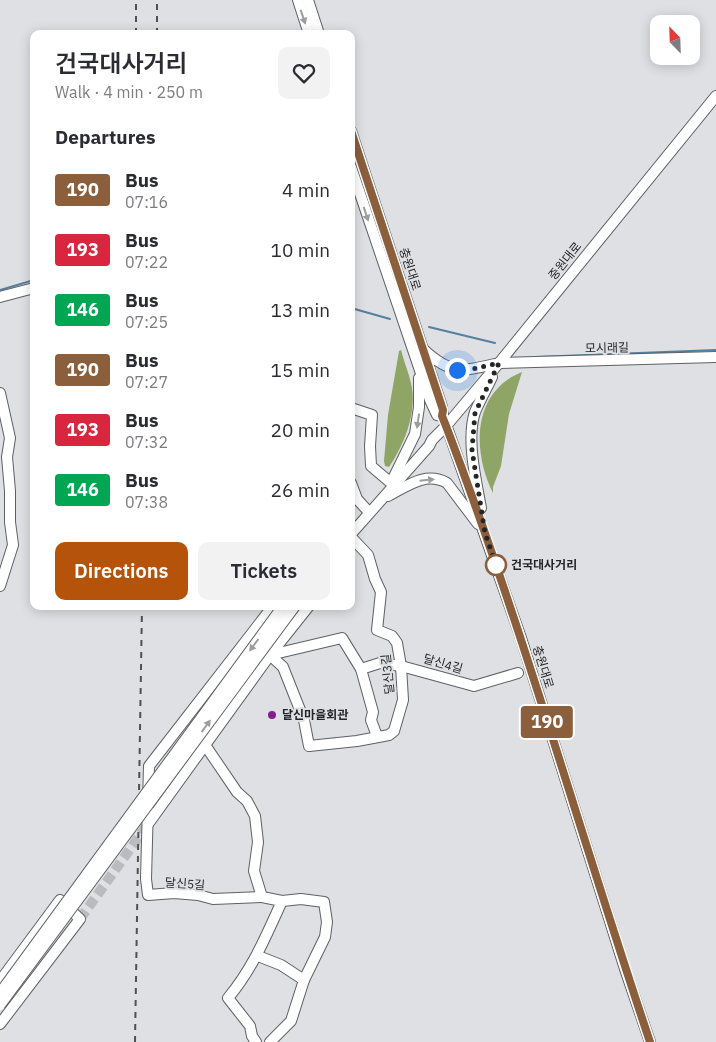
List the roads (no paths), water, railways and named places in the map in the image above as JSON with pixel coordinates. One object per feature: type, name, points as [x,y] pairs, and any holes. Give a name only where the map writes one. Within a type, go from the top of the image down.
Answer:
[{"type":"street","points":[[298,0],[308,30]]},
{"type":"street","points":[[308,0],[318,30]]},
{"type":"street","name":"중원대로","points":[[355,531],[429,446],[444,421],[499,363],[716,96]]},
{"type":"street","name":"충원대로","points":[[355,143],[443,410],[444,421],[521,638],[622,960],[650,1042]]},
{"type":"street","name":"충원대로","points":[[355,180],[420,372],[436,415],[444,421]]},
{"type":"street","points":[[0,298],[30,289]]},
{"type":"street","name":"모시래길","points":[[423,349],[446,367],[457,370],[468,370],[499,363],[716,357]]},
{"type":"street","points":[[485,533],[472,450],[473,423],[475,413],[499,363]]},
{"type":"street","points":[[355,409],[372,415],[370,446],[372,466],[391,483],[415,434],[419,407],[420,372]]},
{"type":"street","points":[[0,393],[10,438],[7,457],[13,546],[0,586]]},
{"type":"street","name":"중원대로","points":[[355,524],[426,442],[432,440]]},
{"type":"street","points":[[382,498],[420,480],[428,478],[440,479],[447,483],[485,533]]},
{"type":"street","points":[[355,494],[357,499],[367,510]]},
{"type":"street","name":"달신3길","points":[[270,655],[283,667],[304,720],[309,746],[357,741],[389,735],[394,731],[403,700],[401,666],[397,644],[392,636],[377,630],[381,592],[368,555],[355,540]]},
{"type":"street","points":[[148,824],[149,766],[269,610]]},
{"type":"street","points":[[0,993],[280,610]]},
{"type":"street","points":[[0,1005],[292,610]]},
{"type":"street","points":[[148,824],[270,655],[306,610]]},
{"type":"street","points":[[270,655],[342,638],[361,669],[373,712],[371,720],[378,736]]},
{"type":"street","name":"달신4길","points":[[361,669],[380,662],[474,686],[518,673]]},
{"type":"street","points":[[205,745],[237,792],[247,801],[255,816],[258,842],[254,871],[262,897]]},
{"type":"street","name":"달신5길","points":[[148,824],[146,879],[148,895],[174,893],[198,895],[213,899],[262,897],[282,901],[301,899],[324,902],[327,922],[325,937],[304,980],[291,1021],[270,1042]]},
{"type":"street","points":[[0,981],[60,900],[80,919],[0,1024]]},
{"type":"street","points":[[256,1042],[252,1036],[250,1026],[228,998],[258,956],[282,901]]},
{"type":"street","points":[[258,956],[281,965],[304,980]]},
{"type":"waterway","points":[[0,290],[30,281]]},
{"type":"waterway","points":[[355,309],[390,319]]},
{"type":"waterway","points":[[429,327],[495,343]]},
{"type":"waterway","points":[[536,357],[716,350]]},
{"type":"tunnel","points":[[80,919],[148,824]]},
{"type":"railway","points":[[136,0],[136,30]]},
{"type":"railway","points":[[157,0],[157,30]]},
{"type":"railway","points":[[135,1042],[142,610]]},
{"type":"place","name":"건국대사거리","points":[[496,565]]},
{"type":"place","name":"달신마을회관","points":[[272,715]]}]
